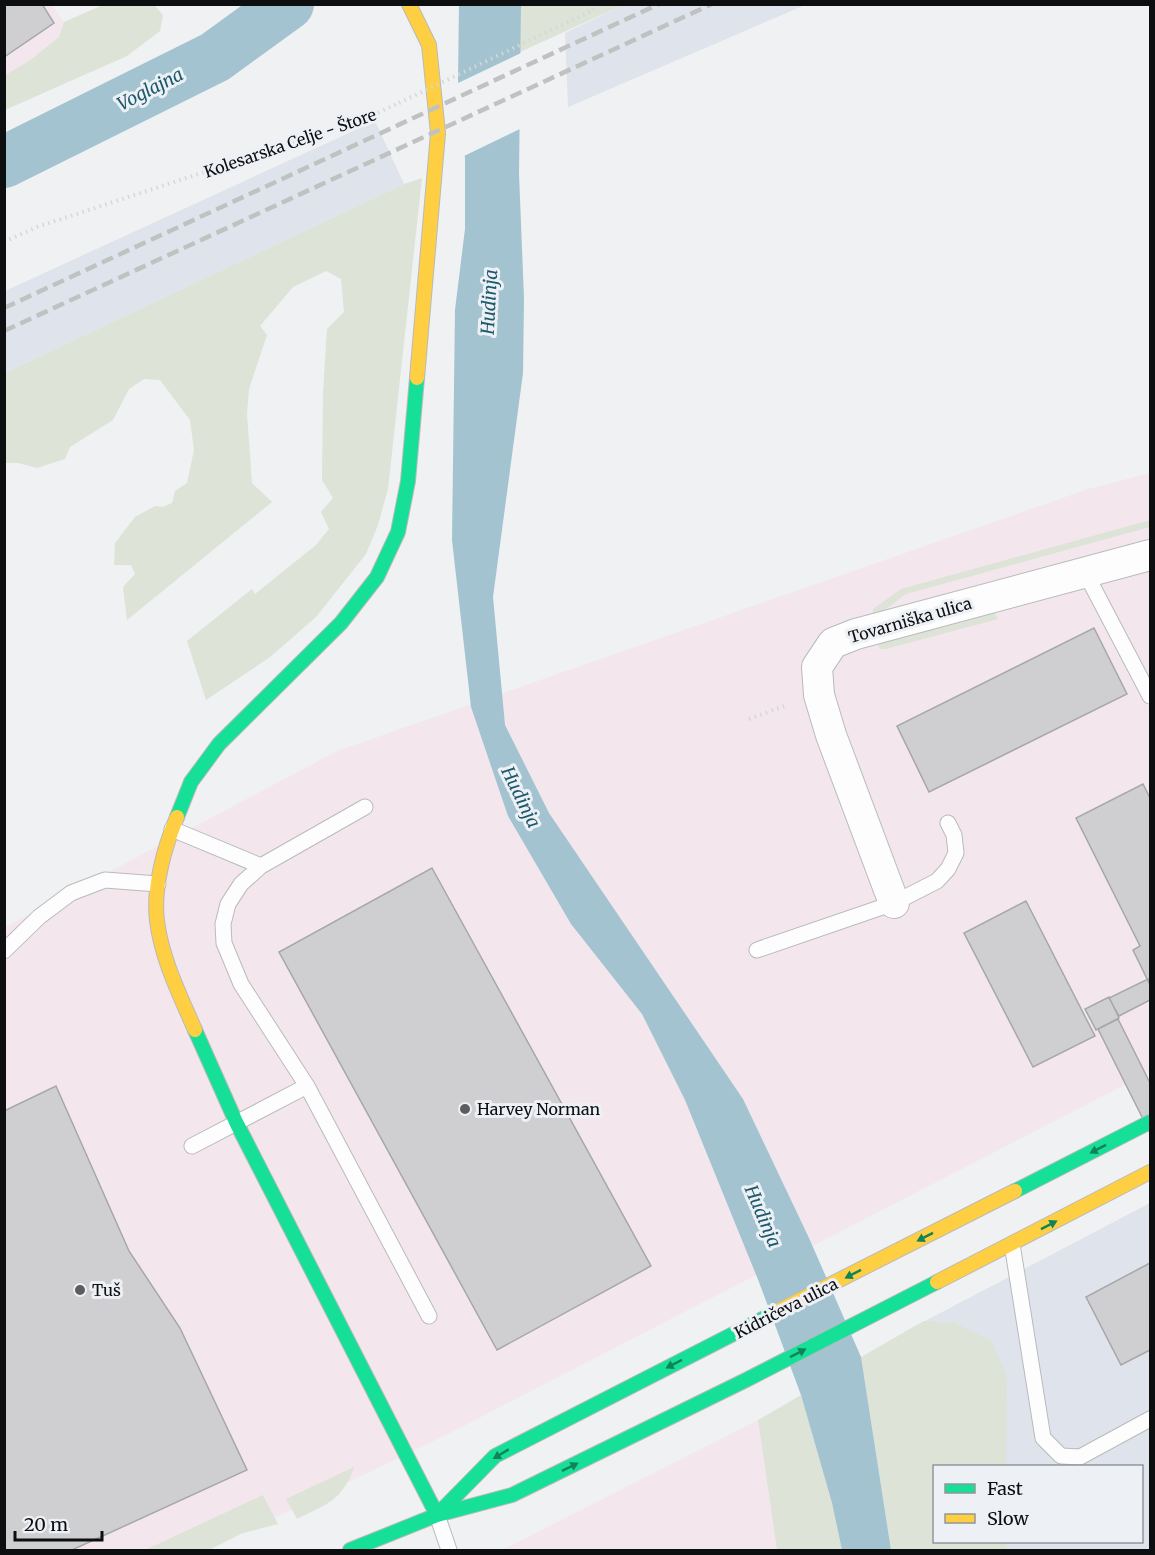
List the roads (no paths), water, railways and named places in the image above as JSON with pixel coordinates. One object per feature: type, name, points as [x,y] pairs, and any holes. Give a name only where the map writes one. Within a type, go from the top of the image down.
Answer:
[{"type":"main road","points":[[409,4],[429,45],[438,133],[408,481],[398,532],[377,577],[341,623],[219,744],[191,782],[172,829],[158,884],[157,921],[170,973],[236,1122],[437,1515]]},
{"type":"main road","name":"Kidričeva ulica","points":[[437,1515],[495,1456],[1150,1122]]},
{"type":"main road","name":"Kidričeva ulica","points":[[350,1551],[437,1515],[512,1495],[746,1380],[1150,1172]]},
{"type":"street","name":"Tovarniška ulica","points":[[894,903],[831,735],[819,695],[817,667],[833,643],[856,634],[1150,555]]},
{"type":"lane","points":[[1085,572],[1150,696]]},
{"type":"lane","points":[[365,807],[261,866],[241,884],[228,904],[223,924],[224,943],[240,984],[307,1086],[429,1316]]},
{"type":"lane","points":[[757,950],[894,903],[937,880],[948,869],[956,854],[954,835],[948,823]]},
{"type":"lane","points":[[172,829],[261,866]]},
{"type":"lane","points":[[4,951],[39,917],[71,892],[105,880],[158,884]]},
{"type":"lane","points":[[192,1146],[307,1086]]},
{"type":"lane","points":[[1011,1244],[1042,1438],[1061,1456],[1080,1457],[1150,1419]]},
{"type":"lane","points":[[437,1515],[449,1551]]},
{"type":"water","name":"Hudinja","points":[[459,5],[521,5],[519,174],[524,298],[523,373],[493,597],[505,725],[549,813],[743,1099],[809,1238],[861,1357],[891,1550],[842,1550],[832,1503],[801,1395],[759,1282],[685,1100],[642,1014],[571,924],[508,816],[471,707],[452,540],[455,310],[465,229],[465,159],[458,80]]},
{"type":"waterway","name":"Voglajna","points":[[4,162],[215,57],[288,4]]},
{"type":"railway","points":[[4,308],[659,4]]},
{"type":"railway","points":[[4,331],[712,4]]},
{"type":"place","name":"Harvey Norman","points":[[465,1109]]},
{"type":"place","name":"Tuš","points":[[80,1290]]}]
